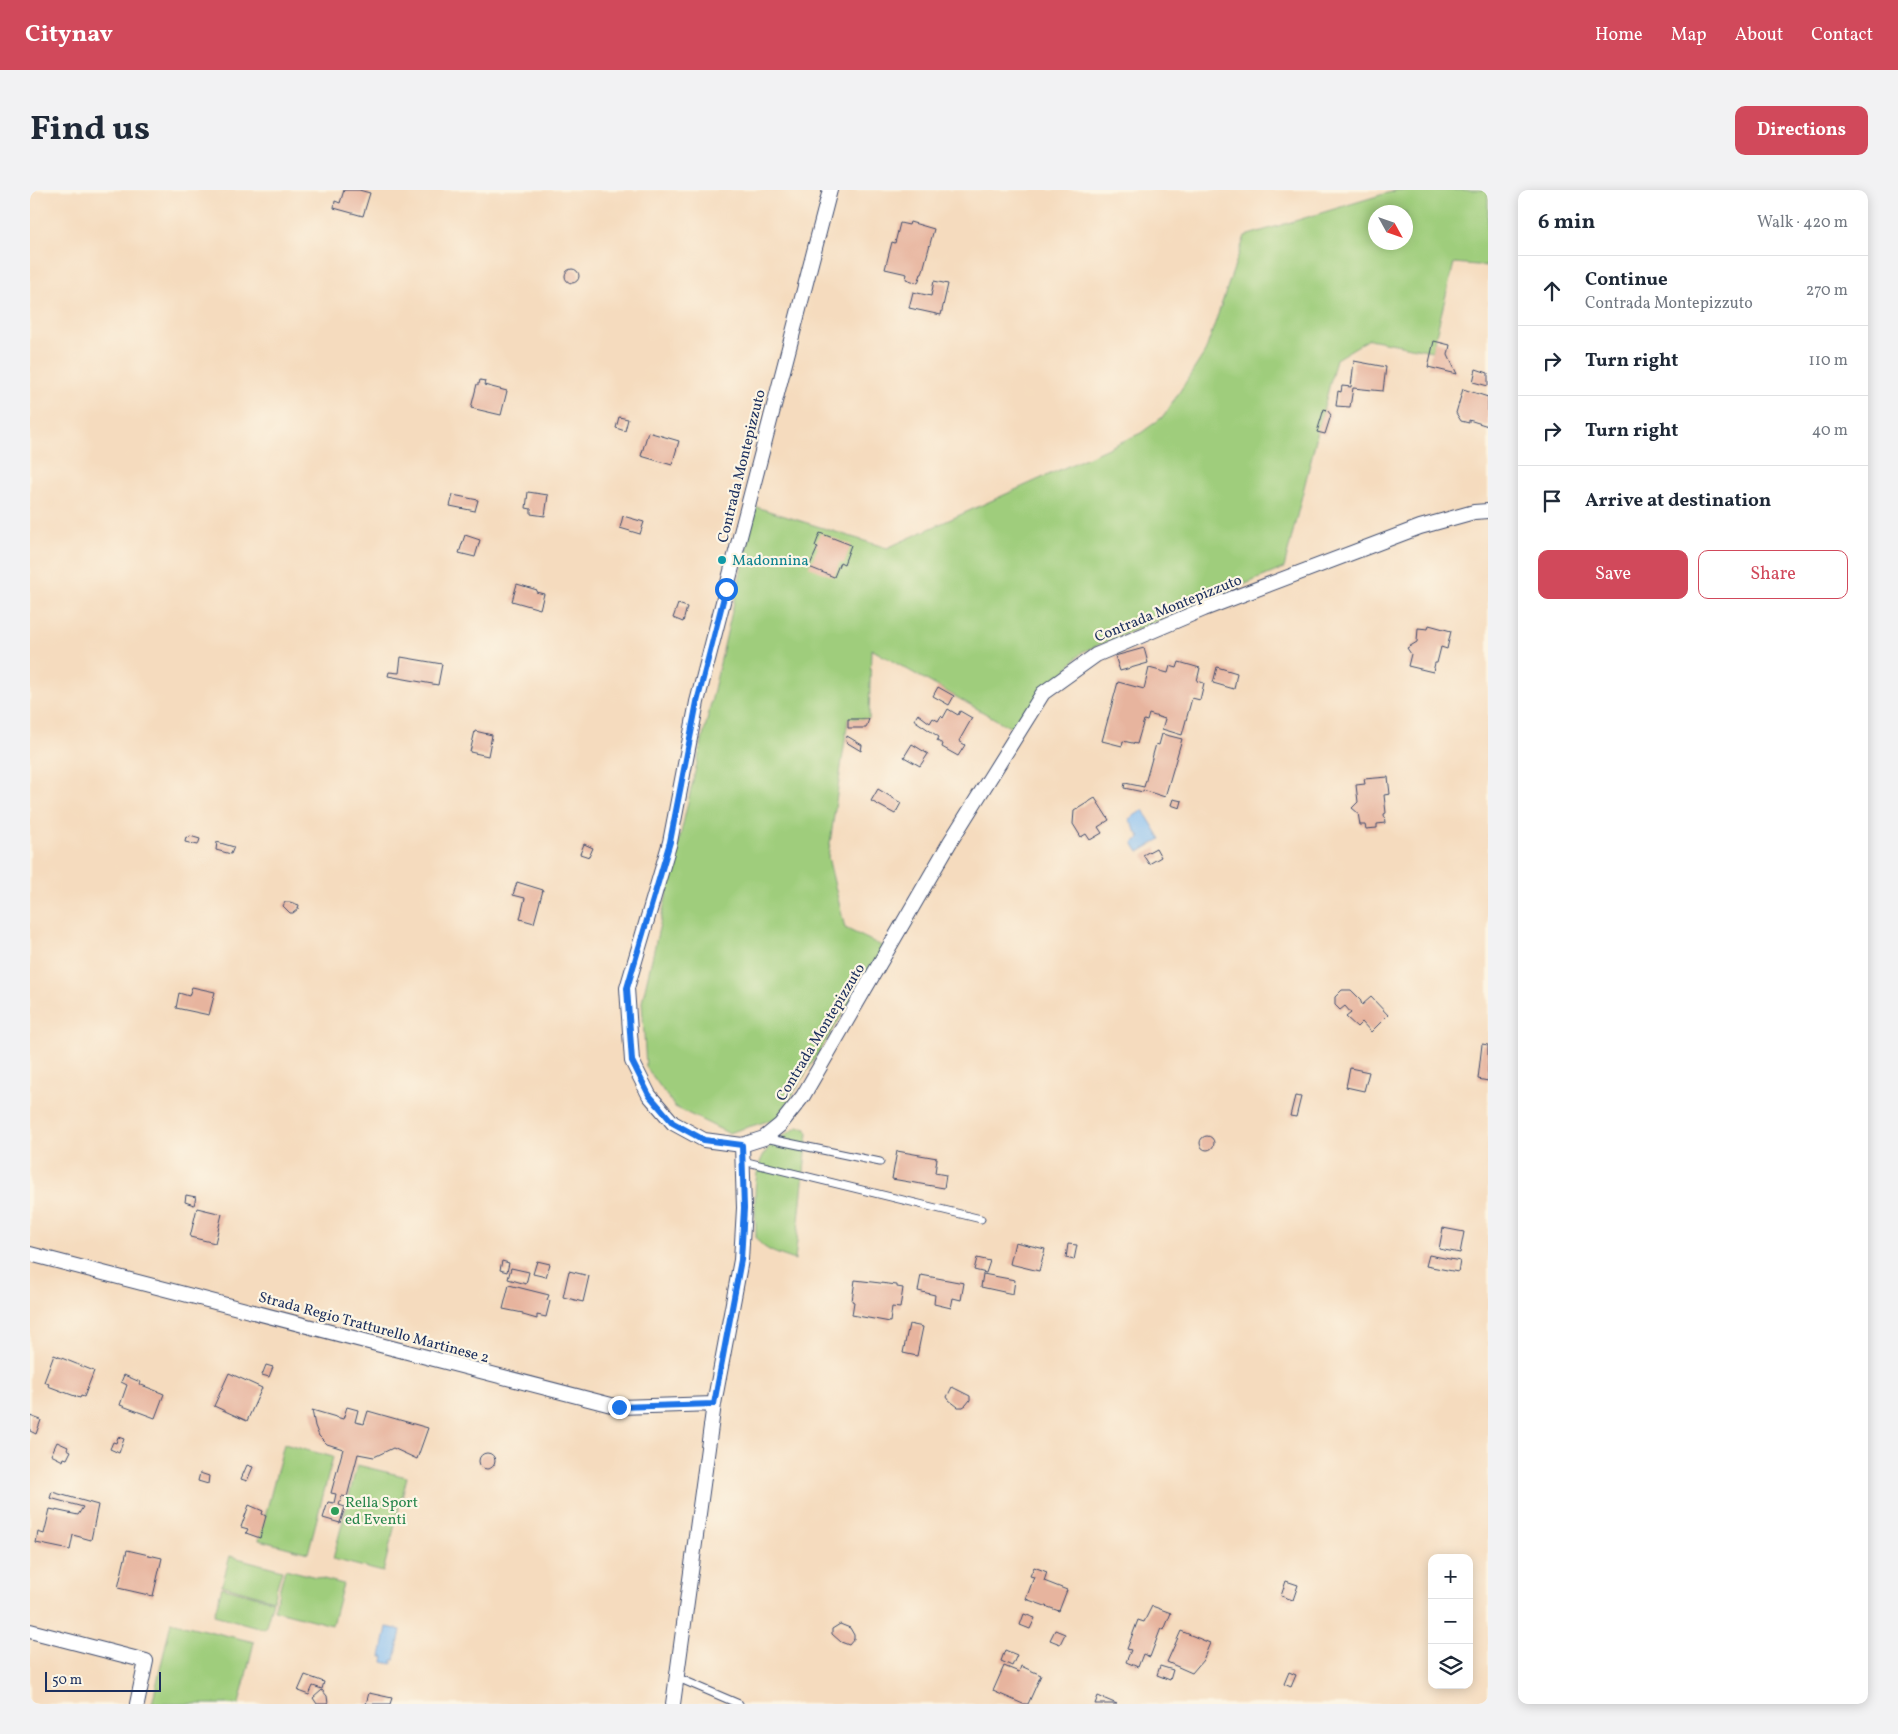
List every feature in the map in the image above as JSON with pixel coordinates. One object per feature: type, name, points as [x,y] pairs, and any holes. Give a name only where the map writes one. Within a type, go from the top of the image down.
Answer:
[{"type":"street","name":"Contrada Montepizzuto","points":[[830,190],[697,702],[670,842],[627,988],[632,1061],[649,1095],[673,1123],[704,1140],[742,1145],[764,1138],[780,1125],[803,1096],[950,842],[1043,693],[1096,655],[1204,609],[1420,527],[1474,512],[1488,511]]},
{"type":"street","points":[[673,1704],[714,1404],[741,1260],[744,1208],[742,1145]]},
{"type":"street","name":"Strada Regio Tratturello Martinese 2","points":[[30,1254],[619,1407],[714,1404]]},
{"type":"street","points":[[30,1631],[146,1661],[137,1704]]},
{"type":"lane","points":[[764,1138],[880,1162]]},
{"type":"lane","points":[[743,1161],[982,1219]]},
{"type":"lane","points":[[676,1677],[739,1704]]},
{"type":"green space","points":[[1397,190],[1488,190],[1488,266],[1454,263],[1432,351],[1369,339],[1336,359],[1284,568],[1082,652],[1013,729],[871,649],[869,719],[848,719],[828,857],[845,928],[884,947],[778,1118],[728,1133],[675,1107],[646,1067],[642,1002],[756,507],[887,548],[1141,433],[1164,416],[1205,352],[1245,236]]},
{"type":"green space","points":[[798,1127],[805,1128],[808,1133],[795,1260],[768,1249],[756,1237],[755,1192],[758,1169],[767,1150],[777,1140]]},
{"type":"green space","points":[[284,1444],[333,1457],[308,1553],[259,1540]]},
{"type":"green space","points":[[357,1465],[407,1477],[383,1572],[333,1559]]},
{"type":"green space","points":[[230,1556],[282,1570],[273,1600],[222,1585]]},
{"type":"green space","points":[[285,1569],[343,1584],[332,1625],[274,1610]]},
{"type":"green space","points":[[222,1587],[273,1601],[265,1629],[214,1615]]},
{"type":"green space","points":[[171,1622],[254,1642],[239,1704],[152,1704]]},
{"type":"water","points":[[1143,810],[1161,839],[1139,852],[1133,843],[1140,838],[1129,819]]},
{"type":"water","points":[[387,1627],[401,1630],[395,1660],[392,1660],[392,1664],[383,1662],[384,1657],[381,1657]]},
{"type":"building","points":[[344,190],[359,190],[370,193],[363,216],[334,208],[335,201],[340,203]]},
{"type":"building","points":[[910,222],[934,229],[918,283],[906,279],[907,274],[885,269],[892,242],[895,243],[900,223],[909,225]]},
{"type":"building","points":[[572,269],[577,271],[579,276],[577,281],[572,283],[567,281],[565,276],[567,271]]},
{"type":"building","points":[[934,281],[948,284],[941,315],[909,308],[913,292],[931,296]]},
{"type":"building","points":[[1434,341],[1450,345],[1448,355],[1457,374],[1428,367]]},
{"type":"building","points":[[1354,361],[1386,367],[1383,391],[1353,388],[1350,407],[1336,406],[1338,391],[1341,392],[1342,386],[1351,387]]},
{"type":"building","points":[[1476,369],[1488,373],[1488,386],[1473,382]]},
{"type":"building","points":[[480,380],[485,381],[484,385],[507,391],[501,415],[471,408],[477,384],[479,384]]},
{"type":"building","points":[[1463,389],[1488,397],[1488,426],[1469,420],[1469,423],[1461,421],[1456,413]]},
{"type":"building","points":[[1324,409],[1331,415],[1325,434],[1317,432]]},
{"type":"building","points":[[619,417],[628,419],[625,431],[616,428]]},
{"type":"building","points":[[648,432],[679,441],[672,465],[641,456]]},
{"type":"building","points":[[528,492],[548,495],[545,516],[531,514],[531,509],[526,508]]},
{"type":"building","points":[[453,495],[478,500],[475,511],[450,506]]},
{"type":"building","points":[[623,516],[644,522],[640,534],[620,528]]},
{"type":"building","points":[[820,533],[851,545],[844,564],[840,562],[834,577],[809,567],[818,547],[815,546]]},
{"type":"building","points":[[465,535],[480,540],[475,557],[459,553]]},
{"type":"building","points":[[517,584],[544,594],[540,609],[512,601]]},
{"type":"building","points":[[678,604],[687,607],[683,622],[673,618]]},
{"type":"building","points":[[1429,625],[1451,631],[1447,649],[1441,647],[1433,672],[1408,666],[1411,654],[1407,648],[1417,642],[1418,628],[1428,629]]},
{"type":"building","points":[[1144,648],[1148,663],[1120,671],[1115,656]]},
{"type":"building","points":[[401,657],[442,664],[438,685],[388,676],[389,672],[399,673]]},
{"type":"building","points":[[1179,662],[1200,668],[1197,681],[1204,683],[1200,700],[1192,698],[1182,735],[1162,729],[1165,719],[1149,714],[1147,721],[1144,720],[1137,744],[1123,741],[1122,746],[1102,741],[1118,682],[1144,689],[1149,668],[1168,673],[1170,666],[1177,668]]},
{"type":"building","points":[[1217,667],[1237,673],[1234,689],[1213,683]]},
{"type":"building","points":[[938,687],[954,696],[949,705],[933,696]]},
{"type":"building","points":[[948,709],[958,715],[960,711],[972,718],[959,741],[965,745],[958,756],[942,747],[943,744],[937,741],[939,737],[914,720],[918,714],[930,723],[933,718],[938,721],[941,716],[943,718]]},
{"type":"building","points":[[848,719],[869,719],[866,728],[848,728]]},
{"type":"building","points":[[475,731],[492,735],[488,756],[470,752]]},
{"type":"building","points":[[1162,734],[1182,739],[1165,797],[1143,790],[1143,792],[1124,788],[1125,783],[1144,787],[1156,744],[1159,745]]},
{"type":"building","points":[[847,736],[862,745],[861,751],[846,742]]},
{"type":"building","points":[[912,744],[928,754],[920,766],[904,757]]},
{"type":"building","points":[[1388,777],[1390,794],[1384,795],[1385,823],[1377,824],[1377,828],[1366,829],[1365,825],[1360,825],[1358,813],[1352,808],[1358,802],[1356,785],[1365,784],[1364,779]]},
{"type":"building","points":[[878,789],[901,803],[895,814],[871,801]]},
{"type":"building","points":[[1095,798],[1109,820],[1098,827],[1102,833],[1090,840],[1086,834],[1081,837],[1073,824],[1074,811]]},
{"type":"building","points":[[1173,799],[1182,801],[1180,808],[1171,805]]},
{"type":"building","points":[[190,836],[200,839],[198,845],[185,842],[186,837],[189,838]]},
{"type":"building","points":[[217,842],[234,847],[231,854],[216,850]]},
{"type":"building","points":[[584,844],[593,848],[589,857],[580,854]]},
{"type":"building","points":[[1156,848],[1161,857],[1149,864],[1143,855]]},
{"type":"building","points":[[517,882],[543,890],[534,923],[520,919],[525,898],[513,895]]},
{"type":"building","points":[[285,902],[299,905],[298,909],[290,913],[283,906]]},
{"type":"building","points":[[192,987],[215,992],[209,1015],[176,1008],[179,993],[189,996]]},
{"type":"building","points":[[1342,990],[1351,990],[1360,999],[1362,1005],[1371,997],[1388,1015],[1371,1032],[1362,1022],[1357,1027],[1346,1017],[1351,1013],[1345,1006],[1340,1010],[1335,1005],[1335,997]]},
{"type":"building","points":[[1482,1044],[1488,1045],[1488,1081],[1478,1079]]},
{"type":"building","points":[[1350,1068],[1369,1072],[1364,1091],[1346,1087]]},
{"type":"building","points":[[1295,1096],[1301,1097],[1296,1117],[1290,1116]]},
{"type":"building","points":[[1204,1136],[1210,1136],[1214,1143],[1210,1150],[1204,1150],[1200,1146],[1200,1140]]},
{"type":"building","points":[[897,1151],[937,1158],[935,1173],[946,1175],[944,1188],[892,1179]]},
{"type":"building","points":[[186,1195],[196,1197],[194,1205],[185,1202]]},
{"type":"building","points":[[197,1208],[222,1214],[215,1243],[190,1237]]},
{"type":"building","points":[[1443,1228],[1464,1232],[1460,1253],[1439,1249]]},
{"type":"building","points":[[1015,1242],[1045,1249],[1039,1271],[1010,1264]]},
{"type":"building","points":[[1068,1244],[1077,1245],[1074,1260],[1066,1258]]},
{"type":"building","points":[[1429,1255],[1460,1261],[1458,1272],[1426,1266]]},
{"type":"building","points":[[977,1258],[990,1261],[986,1273],[974,1270]]},
{"type":"building","points":[[502,1261],[509,1263],[507,1272],[500,1270]]},
{"type":"building","points":[[537,1261],[550,1264],[546,1277],[533,1274]]},
{"type":"building","points":[[511,1268],[529,1272],[526,1284],[508,1279]]},
{"type":"building","points":[[569,1271],[589,1276],[583,1302],[563,1297]]},
{"type":"building","points":[[983,1274],[1015,1280],[1013,1294],[981,1287]]},
{"type":"building","points":[[921,1275],[964,1283],[961,1300],[953,1298],[951,1308],[934,1304],[935,1295],[918,1291]]},
{"type":"building","points":[[855,1280],[897,1285],[897,1287],[903,1288],[900,1308],[892,1307],[890,1322],[852,1315]]},
{"type":"building","points":[[509,1285],[549,1295],[547,1300],[550,1301],[546,1317],[537,1315],[537,1319],[523,1315],[523,1313],[503,1309]]},
{"type":"building","points":[[909,1324],[923,1327],[917,1356],[903,1353]]},
{"type":"building","points":[[54,1355],[94,1371],[84,1397],[81,1396],[80,1398],[48,1386],[49,1384],[44,1382]]},
{"type":"building","points":[[266,1365],[273,1367],[269,1377],[262,1375]]},
{"type":"building","points":[[229,1373],[262,1388],[247,1421],[214,1406]]},
{"type":"building","points":[[124,1375],[140,1382],[139,1384],[164,1394],[155,1418],[120,1405],[127,1385],[121,1382]]},
{"type":"building","points":[[952,1387],[970,1396],[970,1400],[963,1407],[958,1407],[947,1397]]},
{"type":"building","points":[[347,1407],[358,1410],[355,1422],[364,1424],[368,1411],[428,1428],[417,1459],[393,1448],[374,1457],[358,1454],[347,1497],[342,1496],[339,1505],[345,1507],[340,1523],[323,1518],[328,1502],[334,1503],[336,1494],[331,1493],[343,1449],[327,1444],[319,1436],[312,1410],[343,1419]]},
{"type":"building","points":[[30,1416],[41,1420],[36,1434],[30,1431]]},
{"type":"building","points":[[118,1437],[124,1439],[119,1453],[110,1449],[113,1442],[116,1443]]},
{"type":"building","points":[[57,1442],[68,1447],[67,1449],[71,1451],[67,1459],[64,1458],[63,1461],[51,1455]]},
{"type":"building","points":[[484,1453],[490,1453],[495,1458],[493,1467],[484,1469],[479,1464],[479,1458]]},
{"type":"building","points":[[247,1465],[253,1467],[247,1481],[241,1479]]},
{"type":"building","points":[[200,1473],[209,1476],[208,1484],[198,1481]]},
{"type":"building","points":[[52,1492],[98,1505],[91,1540],[73,1535],[70,1550],[36,1543],[38,1532],[44,1534],[50,1509],[78,1515],[83,1507],[50,1498]]},
{"type":"building","points":[[249,1505],[263,1511],[262,1514],[266,1516],[260,1538],[246,1533],[248,1529],[241,1527]]},
{"type":"building","points":[[127,1550],[162,1558],[153,1596],[118,1588]]},
{"type":"building","points":[[1034,1567],[1047,1572],[1044,1581],[1067,1590],[1059,1611],[1026,1599],[1034,1577],[1030,1576]]},
{"type":"building","points":[[1286,1581],[1298,1585],[1293,1600],[1281,1596]]},
{"type":"building","points":[[1152,1606],[1171,1613],[1164,1630],[1161,1628],[1150,1657],[1143,1654],[1138,1667],[1126,1662],[1131,1650],[1127,1649],[1138,1620],[1144,1622]]},
{"type":"building","points":[[1024,1614],[1035,1618],[1030,1629],[1020,1625]]},
{"type":"building","points":[[840,1624],[850,1628],[854,1635],[854,1639],[849,1645],[841,1642],[832,1634],[832,1629]]},
{"type":"building","points":[[1055,1630],[1065,1634],[1060,1644],[1050,1640]]},
{"type":"building","points":[[1181,1631],[1210,1643],[1203,1660],[1192,1673],[1167,1662]]},
{"type":"building","points":[[1005,1650],[1017,1655],[1012,1666],[1001,1661]]},
{"type":"building","points":[[1004,1666],[1019,1672],[1021,1666],[1041,1675],[1028,1704],[1023,1704],[993,1691]]},
{"type":"building","points":[[1160,1666],[1173,1670],[1170,1680],[1157,1675]]},
{"type":"building","points":[[1289,1672],[1296,1675],[1291,1687],[1284,1684]]},
{"type":"building","points":[[305,1675],[324,1682],[322,1689],[313,1686],[309,1695],[298,1691]]},
{"type":"building","points":[[322,1690],[327,1696],[328,1704],[317,1704],[313,1698]]},
{"type":"building","points":[[369,1693],[392,1698],[390,1704],[366,1704]]},
{"type":"building","points":[[1098,1696],[1117,1704],[1095,1704]]},
{"type":"place","name":"Madonnina","points":[[722,560]]},
{"type":"place","name":"Rella Sport ed Eventi","points":[[335,1511]]},
{"type":"route","points":[[619,1407],[714,1404],[741,1260],[744,1208],[742,1145],[704,1140],[673,1123],[649,1095],[632,1061],[627,988],[670,842],[697,702],[726,589]]}]
